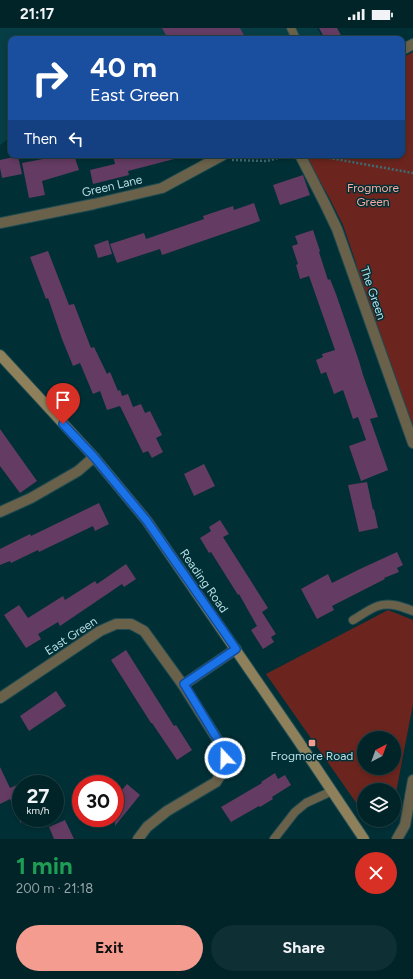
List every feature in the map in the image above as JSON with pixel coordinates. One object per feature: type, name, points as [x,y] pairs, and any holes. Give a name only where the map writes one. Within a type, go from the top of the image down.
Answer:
[{"type":"main road","name":"Reading Road","points":[[0,355],[94,457],[147,521],[236,649],[364,839]]},
{"type":"street","name":"Green Lane","points":[[0,223],[94,204],[162,188],[218,158]]},
{"type":"street","name":"The Green","points":[[302,158],[337,229],[413,443]]},
{"type":"street","points":[[0,512],[31,498],[78,471],[94,457]]},
{"type":"street","name":"East Green","points":[[0,698],[100,631],[116,624],[131,624],[144,631],[184,684],[224,750],[226,766],[216,782],[167,811],[147,826],[138,839]]},
{"type":"street","points":[[184,684],[236,649]]},
{"type":"street","points":[[397,839],[405,826],[413,780]]},
{"type":"lane","points":[[353,620],[378,606],[389,605],[404,607],[413,611]]},
{"type":"lane","points":[[274,839],[295,812],[306,803],[332,791]]},
{"type":"path","points":[[218,158],[267,161],[278,158]]},
{"type":"path","points":[[327,158],[413,173]]},
{"type":"shaded area","points":[[0,28],[317,28],[321,36],[8,36],[8,139],[0,145]]},
{"type":"green space","name":"Frogmore Green","points":[[413,52],[413,436],[400,398],[395,376],[373,325],[355,260],[343,225],[308,158],[405,158],[405,56]]},
{"type":"green space","points":[[388,610],[413,620],[413,704],[401,767],[401,731],[357,731],[357,775],[399,775],[398,783],[357,783],[357,804],[266,674]]},
{"type":"building","points":[[162,28],[240,28],[244,36],[166,36]]},
{"type":"building","points":[[319,28],[337,28],[341,36],[323,36]]},
{"type":"building","points":[[18,158],[22,174],[2,178],[0,160]]},
{"type":"building","points":[[48,158],[75,158],[79,170],[42,181],[45,195],[29,198],[22,163]]},
{"type":"building","points":[[114,158],[174,158],[128,171],[129,175],[93,184],[90,170],[115,164]]},
{"type":"building","points":[[303,175],[310,195],[280,205],[273,185]]},
{"type":"building","points":[[254,203],[260,221],[162,255],[160,249],[117,263],[110,244],[144,233],[146,239],[204,219],[203,216],[233,206],[234,210]]},
{"type":"building","points":[[313,230],[328,280],[330,279],[336,294],[378,417],[370,419],[388,470],[361,481],[349,446],[366,440],[358,417],[353,419],[343,390],[334,394],[326,372],[321,374],[316,360],[323,357],[322,354],[335,350],[309,276],[300,279],[296,265],[298,264],[292,246],[298,244],[295,236]]},
{"type":"building","points":[[108,240],[112,254],[98,258],[94,245]]},
{"type":"building","points":[[48,251],[69,305],[74,304],[91,348],[94,347],[107,374],[110,372],[118,391],[120,390],[122,396],[128,394],[133,407],[141,404],[145,413],[150,411],[162,435],[156,438],[163,452],[152,458],[148,451],[143,453],[120,406],[107,410],[100,391],[93,394],[80,363],[73,366],[48,298],[46,299],[30,257]]},
{"type":"building","points":[[0,429],[37,481],[20,493],[0,466]]},
{"type":"building","points":[[204,464],[215,486],[194,496],[184,474]]},
{"type":"building","points":[[367,482],[378,528],[359,532],[348,485]]},
{"type":"building","points":[[99,503],[109,524],[95,531],[93,526],[39,552],[38,550],[11,563],[10,561],[0,565],[0,549],[30,534],[31,536]]},
{"type":"building","points":[[220,520],[229,534],[223,537],[268,608],[262,612],[276,634],[271,637],[274,642],[263,649],[251,630],[257,626],[239,594],[238,595],[211,552],[209,553],[200,538],[211,531],[209,527]]},
{"type":"building","points":[[397,552],[403,565],[397,568],[399,572],[384,578],[385,579],[332,606],[334,610],[317,619],[301,589],[328,574],[332,583]]},
{"type":"building","points":[[126,564],[136,579],[124,587],[122,584],[60,626],[58,622],[38,634],[41,639],[26,648],[4,615],[19,605],[28,618],[63,596],[65,600],[95,581],[97,584]]},
{"type":"building","points":[[126,650],[174,726],[176,725],[192,750],[177,760],[151,723],[111,660]]},
{"type":"building","points":[[56,691],[66,706],[29,731],[20,716]]},
{"type":"building","points":[[0,767],[10,788],[12,787],[12,804],[10,799],[0,804]]},
{"type":"building","points":[[275,773],[278,779],[285,775],[291,785],[272,797],[273,799],[231,822],[221,807],[262,783],[261,782]]},
{"type":"building","points":[[127,784],[140,795],[124,815],[124,788]]},
{"type":"building","points":[[64,820],[74,839],[54,839],[49,827],[64,827]]},
{"type":"place","name":"Frogmore Road","points":[[312,743]]},
{"type":"route","points":[[63,424],[94,457],[147,521],[236,649],[184,684],[224,750],[225,758]]}]
